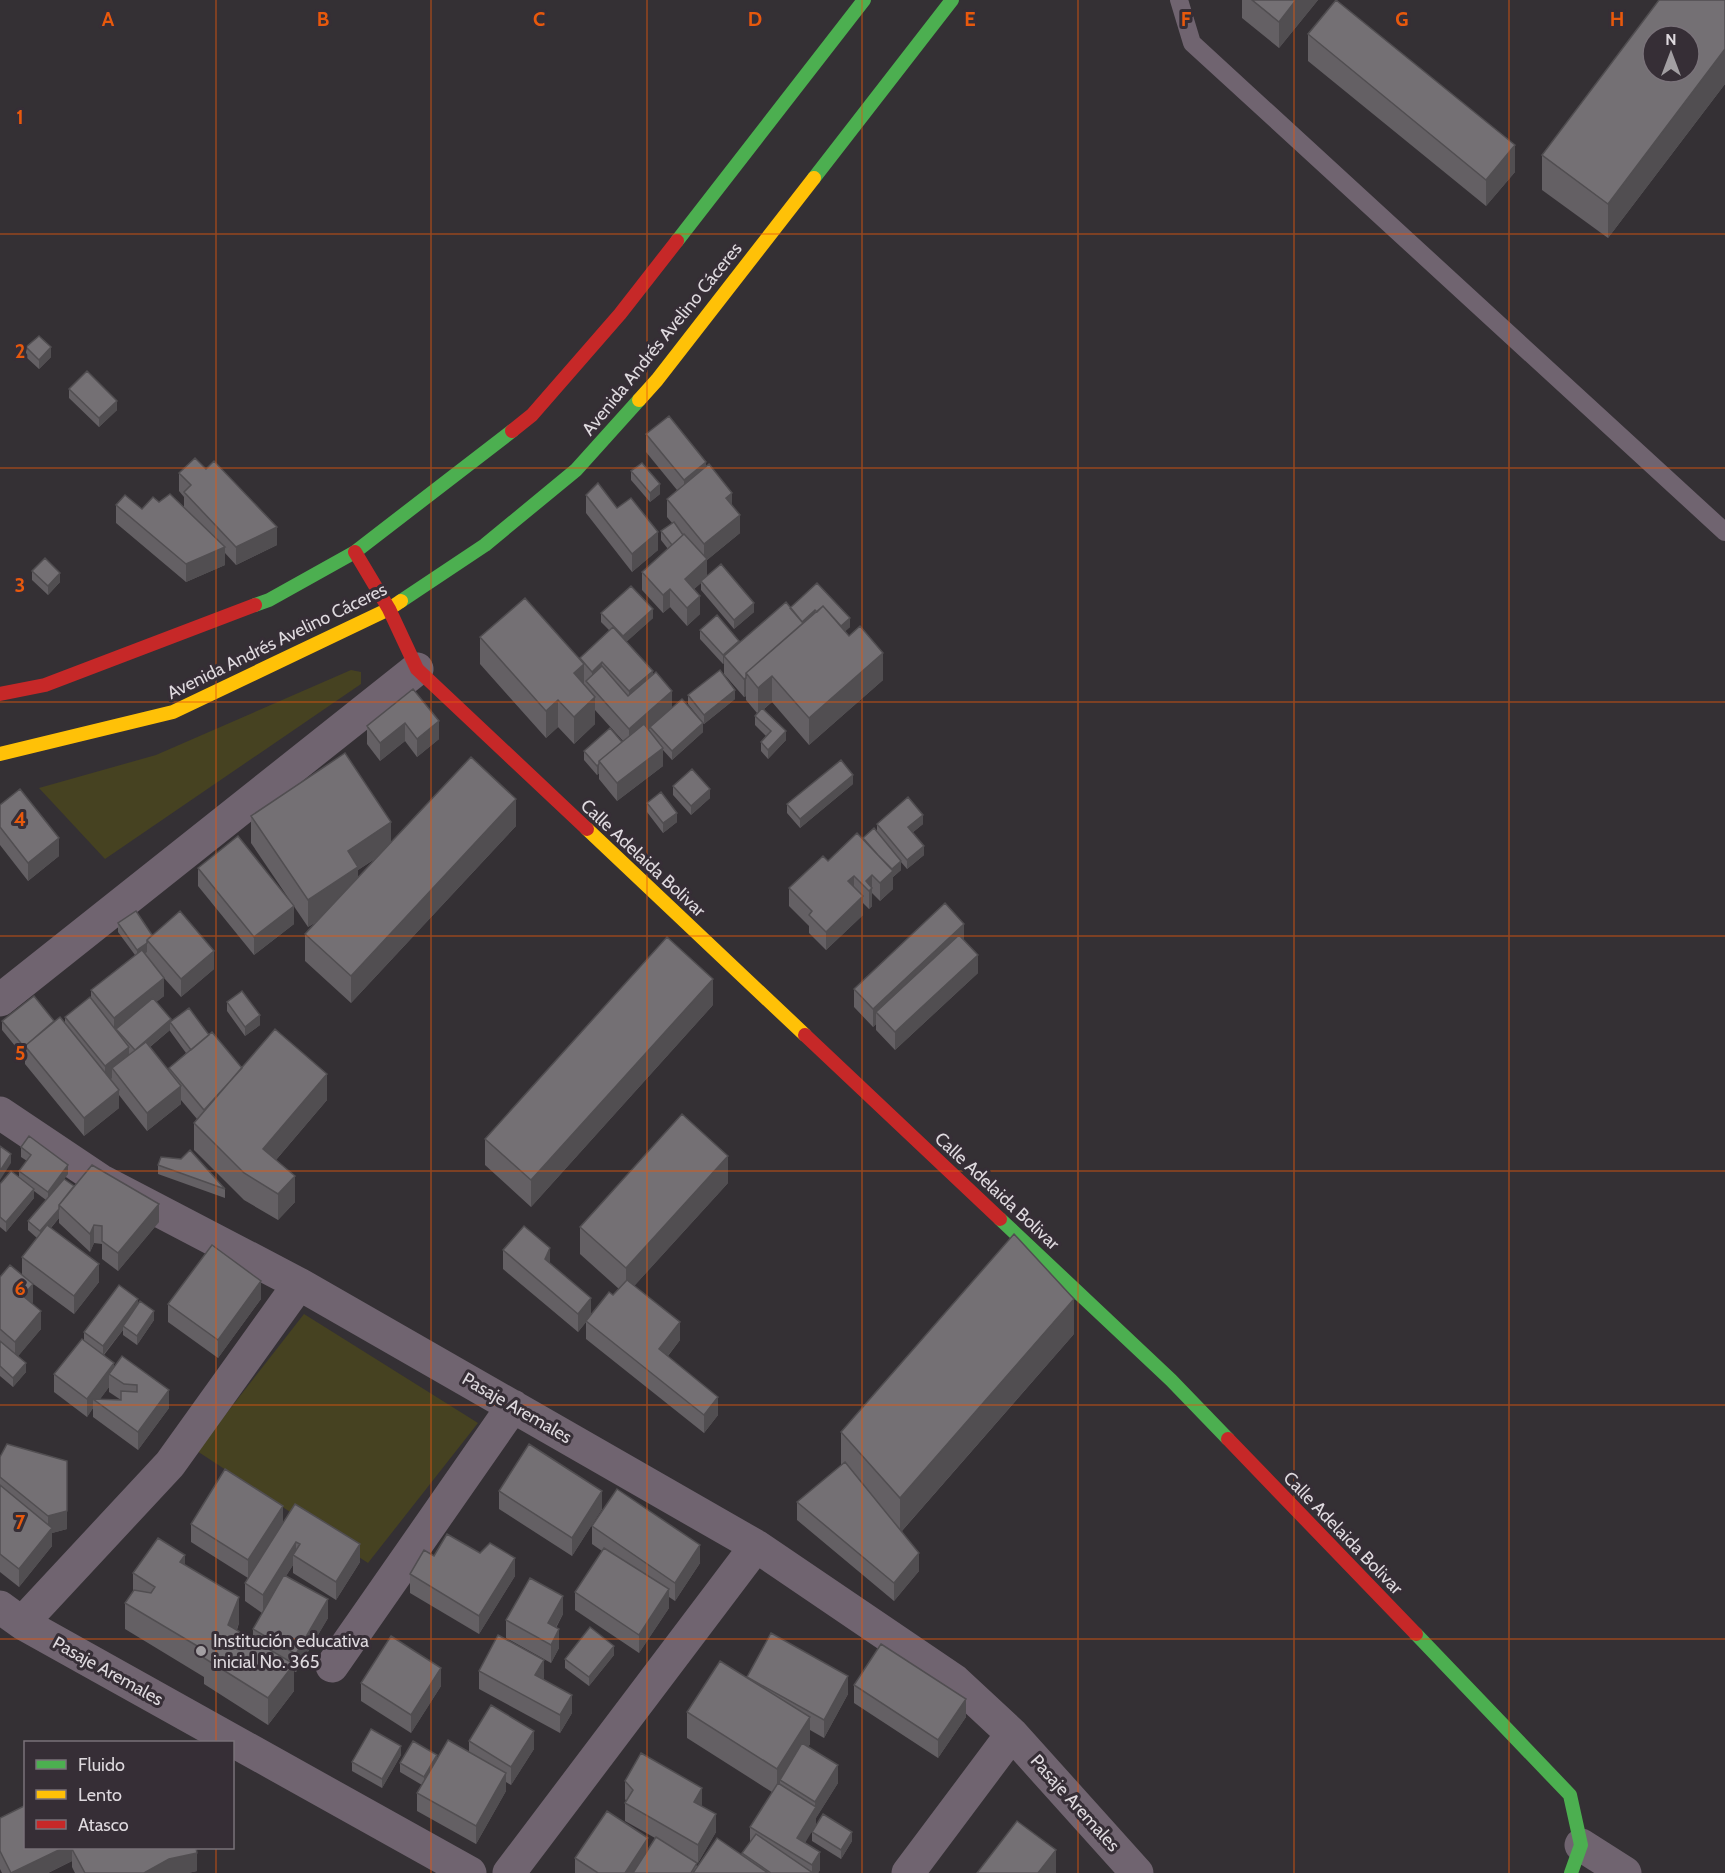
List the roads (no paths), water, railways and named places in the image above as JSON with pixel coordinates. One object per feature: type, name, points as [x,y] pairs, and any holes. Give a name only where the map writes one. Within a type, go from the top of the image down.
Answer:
[{"type":"main road","points":[[0,694],[45,685],[269,600],[355,552],[532,415],[620,314],[864,0]]},
{"type":"main road","name":"Avenida Andrés Avelino Cáceres","points":[[0,754],[173,712],[389,609],[485,545],[576,470],[657,380],[952,0]]},
{"type":"main road","name":"Calle Adelaida Bolivar","points":[[355,552],[389,609],[417,669],[1171,1380],[1570,1795],[1576,1859]]},
{"type":"street","points":[[0,1000],[417,669]]},
{"type":"street","name":"Pasaje Aremales","points":[[0,1113],[100,1180],[299,1284],[756,1546],[955,1681],[1012,1734],[1137,1873]]},
{"type":"street","points":[[11,1615],[170,1464],[299,1284]]},
{"type":"street","points":[[332,1666],[513,1406]]},
{"type":"street","points":[[509,1873],[756,1546]]},
{"type":"street","name":"Pasaje Aremales","points":[[11,1615],[470,1873]]},
{"type":"street","points":[[908,1873],[1012,1734]]},
{"type":"street","points":[[1576,1859],[1625,1873]]},
{"type":"lane","points":[[1179,0],[1192,43],[1725,532]]},
{"type":"place","name":"Institución educativa inicial No. 365","points":[[201,1651]]}]
